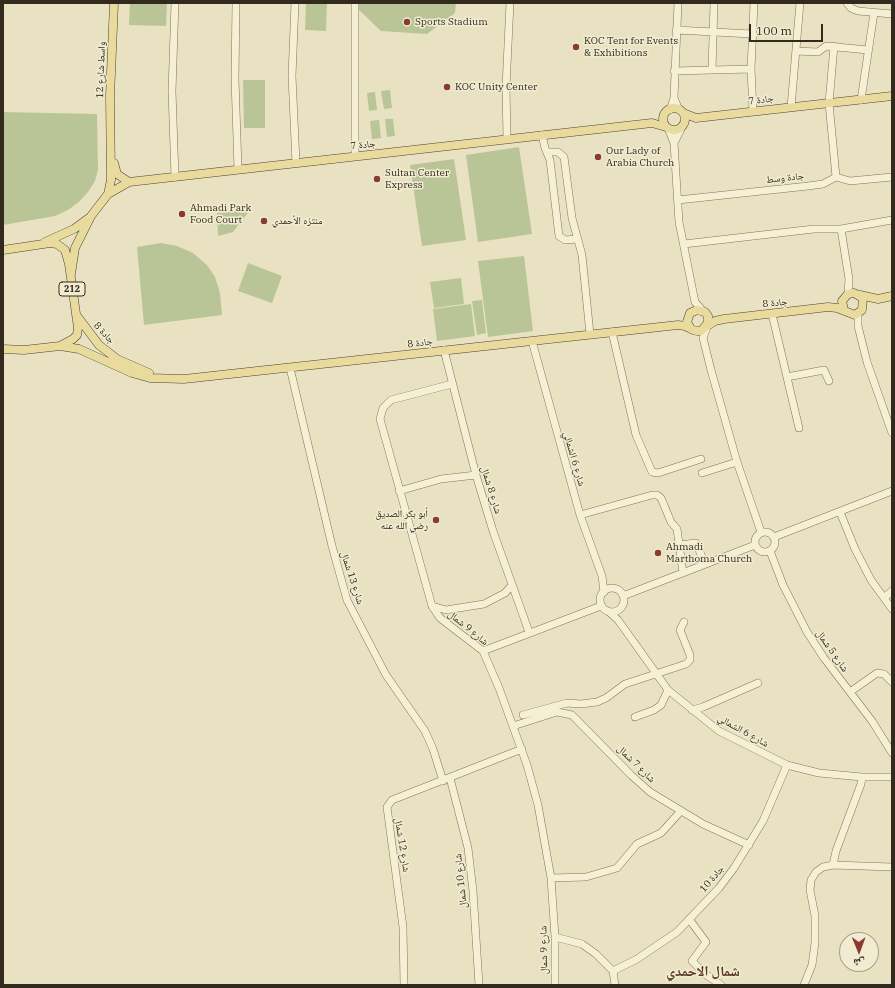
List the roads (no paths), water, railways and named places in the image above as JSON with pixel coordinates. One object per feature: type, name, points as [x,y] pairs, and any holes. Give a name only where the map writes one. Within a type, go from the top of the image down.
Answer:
[{"type":"main road","name":"واسط شارع 12","points":[[108,194],[111,180],[110,96],[114,3]]},
{"type":"main road","name":"جادة 7","points":[[683,126],[696,118],[892,96]]},
{"type":"main road","name":"جادة 7","points":[[71,274],[77,243],[91,216],[108,194],[129,182],[652,123],[659,120],[667,112]]},
{"type":"main road","points":[[667,112],[681,112],[683,126],[675,130],[667,128],[663,119],[667,112]]},
{"type":"main road","name":"جادة 7","points":[[681,112],[696,118]]},
{"type":"main road","name":"جادة 7","points":[[652,123],[667,128]]},
{"type":"main road","name":"واسط شارع 12","points":[[110,138],[117,174],[129,182]]},
{"type":"main road","name":"جادة 7","points":[[40,243],[74,229],[91,216]]},
{"type":"main road","name":"212","points":[[3,250],[40,243],[57,244],[62,247],[67,256],[71,274],[72,292],[77,316],[77,335],[60,346],[24,350],[3,349]]},
{"type":"main road","points":[[854,312],[864,302],[859,295]]},
{"type":"main road","points":[[854,312],[842,305],[846,296],[859,295],[878,299]]},
{"type":"main road","name":"جادة 8","points":[[828,307],[846,296]]},
{"type":"main road","points":[[854,312],[878,299],[892,296]]},
{"type":"main road","name":"جادة 8","points":[[707,326],[715,321],[724,319],[828,307],[854,312]]},
{"type":"main road","points":[[696,310],[703,311],[709,320],[707,326],[701,331],[692,329],[689,316],[696,310]]},
{"type":"main road","name":"جادة 8","points":[[703,311],[724,319]]},
{"type":"main road","name":"جادة 8","points":[[77,316],[99,345],[117,359],[165,379]]},
{"type":"main road","name":"جادة 8","points":[[678,325],[689,316]]},
{"type":"main road","name":"جادة 8","points":[[60,346],[79,349],[91,353],[132,373],[165,379],[293,368],[678,325],[692,329]]},
{"type":"street","points":[[175,3],[172,91],[175,177]]},
{"type":"street","points":[[236,3],[235,79],[238,169]]},
{"type":"street","points":[[295,3],[292,76],[296,163]]},
{"type":"street","points":[[355,3],[355,156]]},
{"type":"street","points":[[507,139],[506,87],[510,3]]},
{"type":"street","points":[[678,3],[674,98],[681,112]]},
{"type":"street","points":[[712,70],[714,3]]},
{"type":"street","points":[[753,111],[751,69],[754,3]]},
{"type":"street","points":[[791,107],[800,3]]},
{"type":"street","points":[[847,3],[851,8],[858,11],[892,14]]},
{"type":"street","points":[[861,100],[874,13]]},
{"type":"street","points":[[676,30],[752,34]]},
{"type":"street","points":[[796,51],[818,52],[826,46],[868,50]]},
{"type":"street","points":[[834,46],[829,103],[836,176],[850,181],[892,177]]},
{"type":"street","points":[[674,71],[751,69]]},
{"type":"street","points":[[667,112],[674,98]]},
{"type":"street","points":[[674,143],[683,126]]},
{"type":"street","points":[[667,128],[674,143],[678,200],[684,244],[695,302],[703,311]]},
{"type":"street","points":[[542,135],[550,160],[558,234],[560,238],[565,240],[577,240]]},
{"type":"street","points":[[547,152],[558,152],[564,157],[570,209],[582,255],[590,334]]},
{"type":"street","name":"جادة وسط","points":[[678,200],[823,184],[836,176]]},
{"type":"street","points":[[684,244],[814,229],[841,229],[892,220]]},
{"type":"street","points":[[841,229],[849,279],[846,296]]},
{"type":"street","points":[[849,279],[859,295]]},
{"type":"street","points":[[689,316],[695,302]]},
{"type":"street","points":[[854,312],[867,362],[892,433]]},
{"type":"street","points":[[772,314],[799,428]]},
{"type":"street","points":[[707,326],[703,338],[738,462],[761,532]]},
{"type":"street","points":[[692,329],[703,338]]},
{"type":"street","points":[[612,332],[636,435],[652,472],[658,472],[701,458]]},
{"type":"street","name":"شارع 6 الشمالي","points":[[534,341],[538,367],[541,372],[580,515],[601,572],[604,592]]},
{"type":"street","name":"شارع 8 شمال","points":[[444,350],[476,474],[529,632]]},
{"type":"street","name":"شارع 13 شمال","points":[[293,368],[317,483],[346,600],[386,675],[425,731],[433,749],[442,781]]},
{"type":"street","points":[[787,377],[824,370],[829,381]]},
{"type":"street","name":"شارع 9 شمال","points":[[452,384],[395,398],[383,408],[380,419],[432,606],[440,618],[483,651],[500,688],[522,749],[538,805],[550,878],[555,937],[555,985]]},
{"type":"street","points":[[702,473],[738,462]]},
{"type":"street","points":[[399,491],[441,479],[476,474]]},
{"type":"street","points":[[774,537],[892,491]]},
{"type":"street","points":[[580,515],[652,495],[657,495],[661,498],[671,522],[677,528],[683,573]]},
{"type":"street","points":[[840,512],[855,549],[870,580],[892,609]]},
{"type":"street","points":[[761,532],[769,532],[774,537],[775,545],[770,551],[761,552],[755,545],[756,536],[761,532]]},
{"type":"street","points":[[679,545],[696,544],[705,564]]},
{"type":"street","points":[[623,596],[755,545]]},
{"type":"street","name":"شارع 5 شمال","points":[[770,551],[783,585],[807,632],[824,658],[890,745],[892,753]]},
{"type":"street","name":"شارع 6 الشمالي","points":[[601,572],[614,589]]},
{"type":"street","points":[[432,606],[446,610],[484,604],[505,593],[512,585]]},
{"type":"street","points":[[614,589],[623,596],[624,601],[620,609],[612,612],[608,611],[602,606],[600,599],[604,592],[614,589]]},
{"type":"street","points":[[884,598],[892,591]]},
{"type":"street","points":[[483,651],[529,632],[602,606]]},
{"type":"street","name":"شارع 6 الشمالي","points":[[620,609],[625,629]]},
{"type":"street","name":"شارع 6 الشمالي","points":[[608,611],[616,617],[668,690],[719,731],[787,765],[819,773],[862,777],[892,777]]},
{"type":"street","points":[[523,715],[568,703],[581,704],[597,702],[606,698],[626,684],[655,673],[686,664],[690,660],[680,630],[684,622]]},
{"type":"street","points":[[850,692],[877,673],[884,674],[892,682]]},
{"type":"street","points":[[692,710],[703,707],[758,682]]},
{"type":"street","points":[[635,716],[654,710],[661,705],[668,690]]},
{"type":"street","name":"شارع 7 شمال","points":[[513,726],[557,712],[572,714],[631,775],[650,792],[680,812],[749,845]]},
{"type":"street","name":"شارع 12 شمال","points":[[404,985],[403,927],[387,807],[392,800],[522,749]]},
{"type":"street","name":"جادة 10","points":[[613,971],[637,959],[670,937],[719,888],[749,845],[763,821],[787,765]]},
{"type":"street","points":[[833,865],[836,851],[861,784],[862,777]]},
{"type":"street","name":"شارع 10 شمال","points":[[450,778],[468,848],[473,890],[479,985]]},
{"type":"street","points":[[550,878],[586,877],[617,868],[637,844],[661,833],[680,812]]},
{"type":"street","points":[[804,985],[812,965],[815,943],[815,916],[810,890],[811,880],[816,872],[823,867],[833,865],[892,867]]},
{"type":"street","points":[[689,919],[706,942],[692,961],[705,974],[721,985]]},
{"type":"street","points":[[555,937],[582,944],[596,954],[613,971],[615,985]]},
{"type":"place","name":"Sports Stadium","points":[[407,22]]},
{"type":"place","name":"KOC Tent for Events & Exhibitions","points":[[576,47]]},
{"type":"place","name":"KOC Unity Center","points":[[447,87]]},
{"type":"place","name":"Our Lady of Arabia Church","points":[[598,157]]},
{"type":"place","name":"Sultan Center Express","points":[[377,179]]},
{"type":"place","name":"Ahmadi Park Food Court","points":[[182,214]]},
{"type":"place","name":"منتزه الأحمدي","points":[[264,221]]},
{"type":"place","name":"أبو بكر الصديق رضي الله عنه","points":[[436,520]]},
{"type":"place","name":"Ahmadi Marthoma Church","points":[[658,553]]},
{"type":"district","name":"شمال الاحمدي","points":[[703,972]]}]
